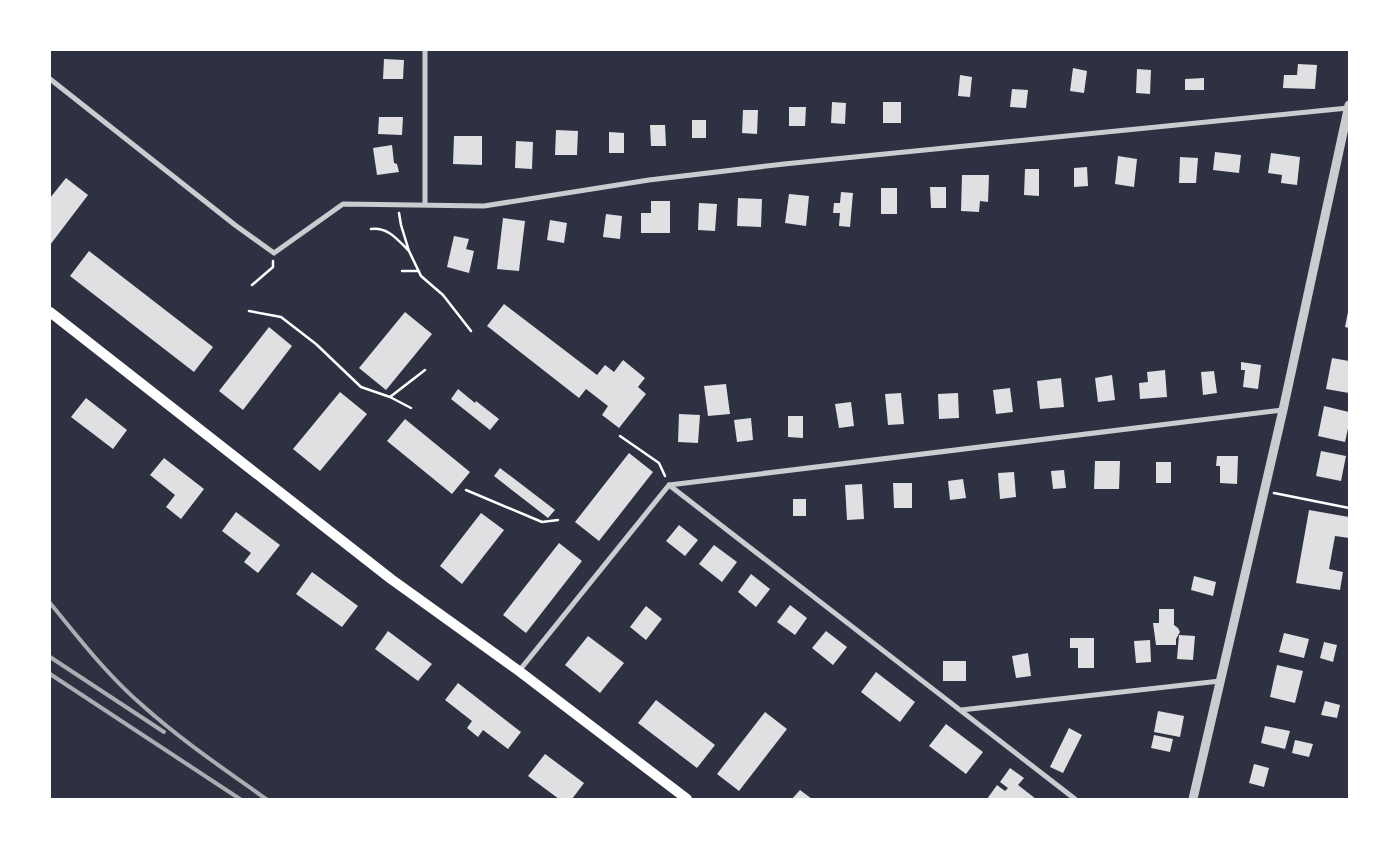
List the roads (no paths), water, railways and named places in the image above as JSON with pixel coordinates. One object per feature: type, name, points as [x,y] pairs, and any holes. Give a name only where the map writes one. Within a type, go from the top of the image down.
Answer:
[{"type":"main road","points":[[50,312],[383,572],[519,671],[686,799]]},
{"type":"street","points":[[424,205],[425,50]]},
{"type":"street","points":[[50,79],[235,225],[274,253],[342,204],[484,206],[649,180],[784,164],[1349,107],[1283,410],[1193,799]]},
{"type":"street","points":[[519,671],[669,485],[1283,410]]},
{"type":"street","points":[[669,485],[1075,799]]},
{"type":"street","points":[[960,710],[1220,682]]},
{"type":"railway","points":[[50,603],[94,656],[129,693],[187,742],[266,799]]},
{"type":"railway","points":[[50,657],[164,732]]},
{"type":"railway","points":[[50,674],[240,799]]}]
